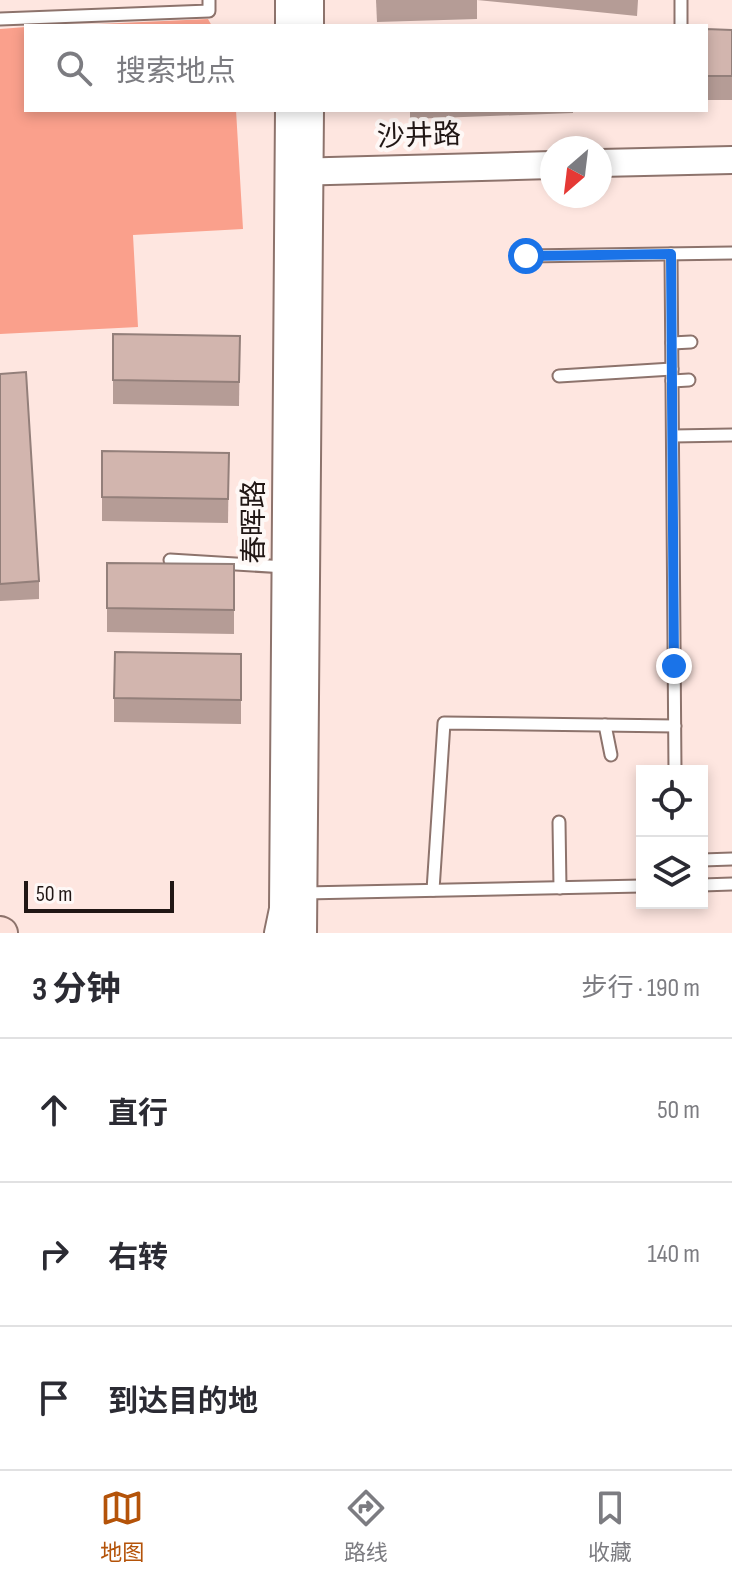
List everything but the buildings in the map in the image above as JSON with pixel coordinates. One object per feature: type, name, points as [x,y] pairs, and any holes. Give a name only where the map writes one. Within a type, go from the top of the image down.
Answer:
[{"type":"street","points":[[289,0],[289,24]]},
{"type":"street","points":[[310,0],[310,24]]},
{"type":"street","name":"春晖路","points":[[289,112],[299,172],[303,933]]},
{"type":"street","name":"春晖路","points":[[278,933],[283,909],[286,567],[299,172],[310,112]]},
{"type":"street","points":[[612,163],[732,160]]},
{"type":"street","name":"沙井路","points":[[299,172],[540,165]]},
{"type":"lane","points":[[0,19],[209,11],[209,0]]},
{"type":"lane","points":[[681,0],[681,24]]},
{"type":"lane","points":[[526,256],[732,253]]},
{"type":"lane","points":[[671,254],[675,765]]},
{"type":"lane","points":[[672,343],[691,342]]},
{"type":"lane","points":[[559,376],[672,375],[689,380]]},
{"type":"lane","points":[[673,436],[732,435]]},
{"type":"lane","points":[[170,560],[286,567]]},
{"type":"lane","points":[[433,890],[444,723],[675,726]]},
{"type":"lane","points":[[605,725],[611,755]]},
{"type":"lane","points":[[559,822],[560,888]]},
{"type":"lane","points":[[708,860],[732,859]]},
{"type":"lane","points":[[708,885],[732,884]]},
{"type":"lane","points":[[305,893],[636,886]]},
{"type":"shaded area","points":[[208,19],[211,24],[99,24]]},
{"type":"shaded area","points":[[24,27],[24,112],[236,112],[243,229],[133,235],[138,327],[0,334],[0,29]]},
{"type":"route","points":[[526,256],[671,254],[674,666]]}]
